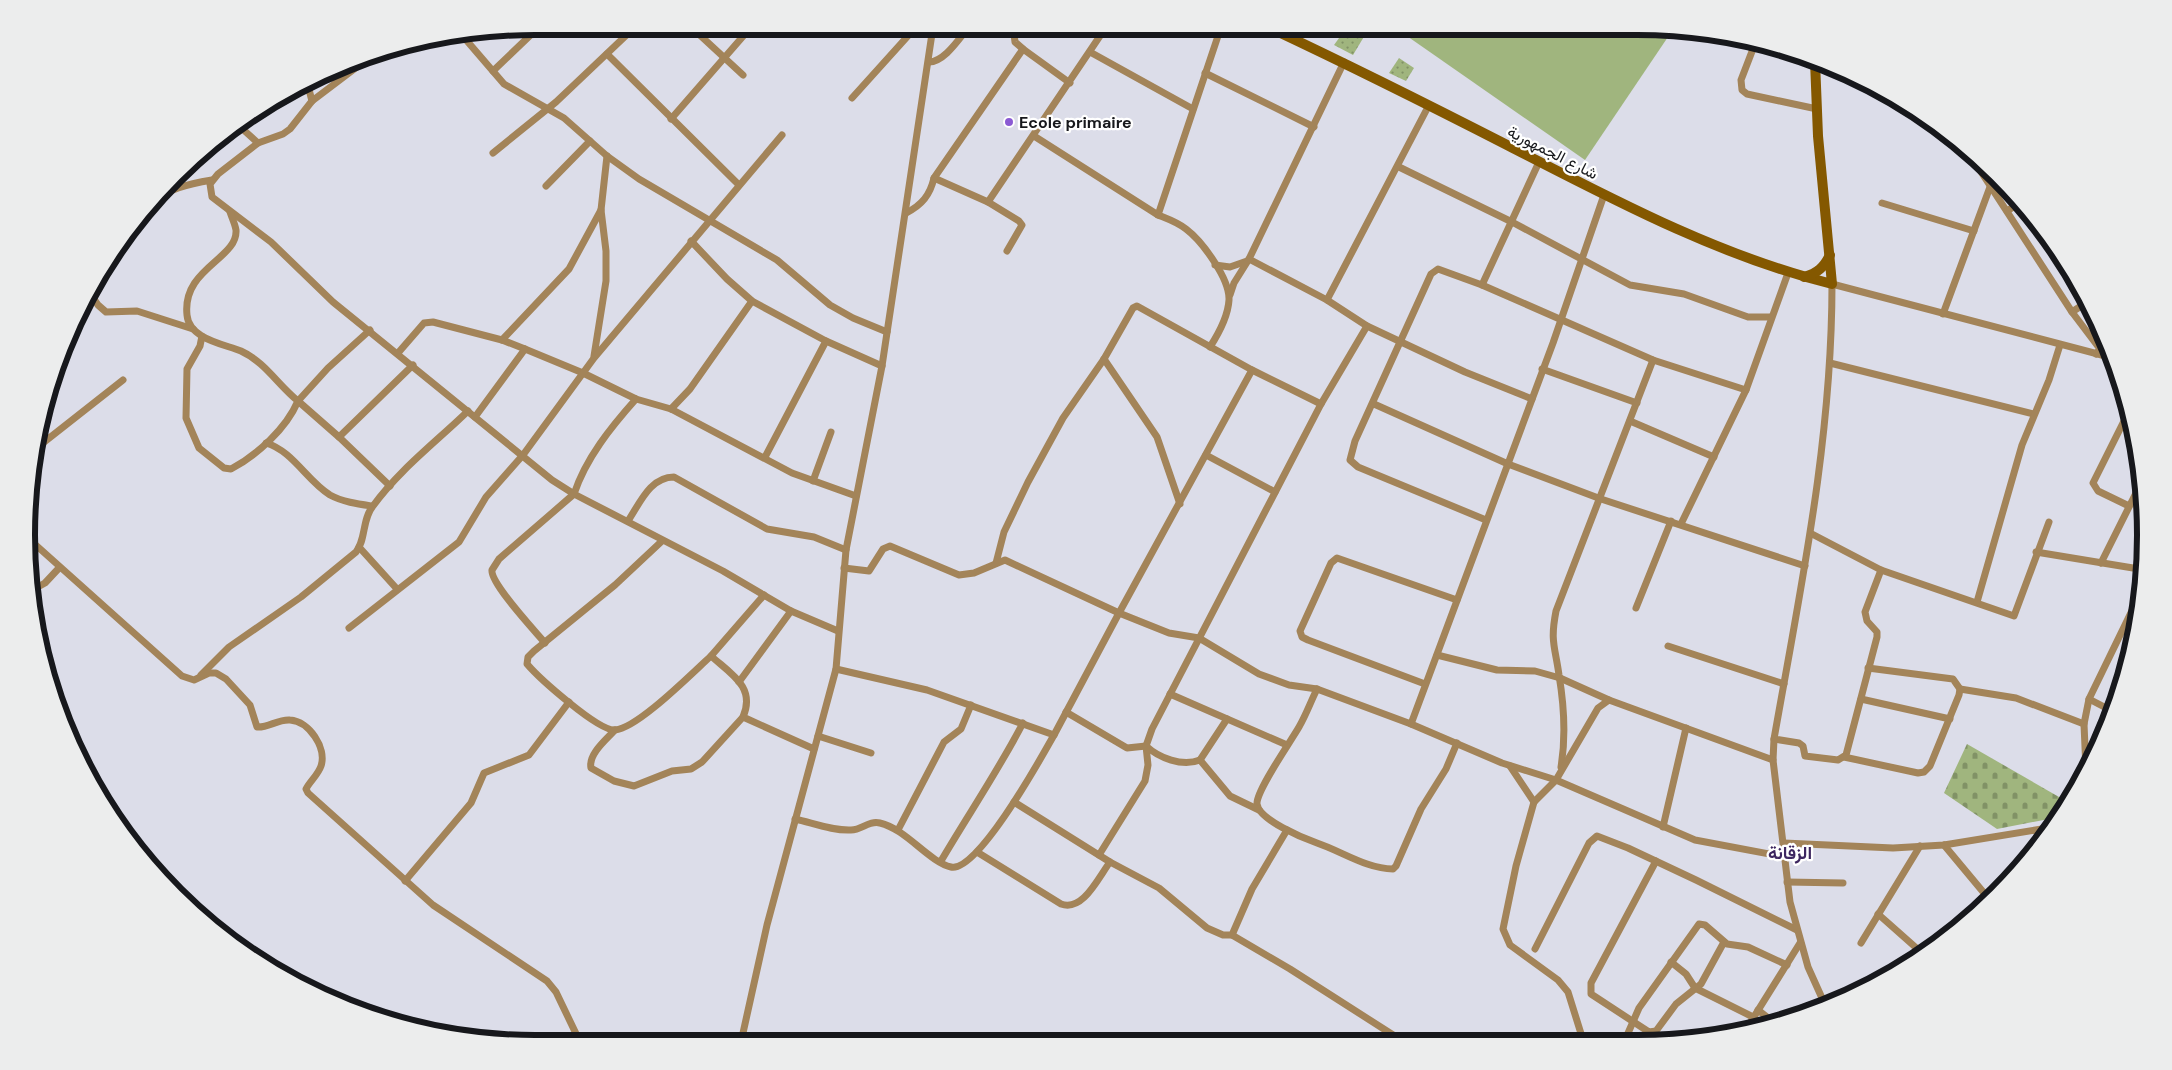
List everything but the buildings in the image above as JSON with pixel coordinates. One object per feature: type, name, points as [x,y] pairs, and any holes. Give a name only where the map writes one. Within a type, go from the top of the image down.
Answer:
[{"type":"main road","name":"شارع الجمهورية","points":[[1285,35],[1344,62],[1604,194],[1690,234],[1788,273],[1832,284]]},
{"type":"main road","points":[[1815,68],[1832,284]]},
{"type":"main road","points":[[1803,277],[1819,271],[1830,255]]},
{"type":"street","points":[[493,71],[530,35]]},
{"type":"street","points":[[493,153],[549,109],[627,35]]},
{"type":"street","points":[[699,35],[744,75]]},
{"type":"street","points":[[671,119],[744,35]]},
{"type":"street","points":[[852,98],[909,35]]},
{"type":"street","points":[[743,1035],[767,925],[836,669],[846,550],[882,366],[932,35]]},
{"type":"street","points":[[929,62],[934,62],[942,57],[963,35]]},
{"type":"street","points":[[1014,35],[1015,42],[1023,49],[1070,83]]},
{"type":"street","points":[[988,202],[1101,35]]},
{"type":"street","points":[[1158,214],[1218,35]]},
{"type":"street","points":[[466,40],[504,84],[564,118],[607,156],[639,179],[777,260],[830,305],[853,318],[887,332]]},
{"type":"street","points":[[906,213],[917,207],[926,197],[934,178],[1023,49]]},
{"type":"street","points":[[1753,49],[1741,80],[1742,90],[1774,100],[1817,109]]},
{"type":"street","points":[[1090,52],[1193,109]]},
{"type":"street","points":[[607,54],[739,185]]},
{"type":"street","points":[[1210,347],[1223,326],[1234,283],[1250,259],[1344,62]]},
{"type":"street","points":[[174,189],[212,180],[258,142],[283,134],[296,123],[312,101],[355,69]]},
{"type":"street","points":[[1205,73],[1314,128]]},
{"type":"street","points":[[310,89],[312,101]]},
{"type":"street","points":[[1327,300],[1429,106]]},
{"type":"street","points":[[243,129],[258,142]]},
{"type":"street","points":[[349,628],[459,542],[486,497],[523,456],[594,358],[782,135]]},
{"type":"street","points":[[1034,136],[1158,214],[1186,229],[1215,265],[1223,279],[1229,300]]},
{"type":"street","points":[[546,186],[590,141]]},
{"type":"street","points":[[594,358],[606,280],[606,251],[601,210],[607,156]]},
{"type":"street","points":[[1482,285],[1540,162]]},
{"type":"street","points":[[1398,167],[1512,222],[1638,288],[1684,294],[1748,317],[1771,317]]},
{"type":"street","points":[[1981,172],[2072,312],[2101,349]]},
{"type":"street","points":[[934,178],[988,202],[1019,220],[1022,225],[1007,252]]},
{"type":"street","points":[[212,180],[210,187],[212,197],[270,242],[334,302],[523,456],[574,494],[628,521],[790,611],[838,631]]},
{"type":"street","points":[[1943,314],[1990,187]]},
{"type":"street","points":[[1410,724],[1508,464],[1583,258],[1604,194]]},
{"type":"street","points":[[1882,203],[1974,232]]},
{"type":"street","points":[[2006,212],[2014,207]]},
{"type":"street","points":[[502,340],[569,270],[601,210]]},
{"type":"street","points":[[193,329],[186,316],[190,294],[198,277],[232,245],[236,230],[230,212]]},
{"type":"street","points":[[691,241],[727,279],[752,301],[826,341],[882,366]]},
{"type":"street","points":[[1215,265],[1230,267],[1250,259],[1327,300],[1367,326],[1532,398]]},
{"type":"street","points":[[1486,520],[1352,464],[1350,454],[1434,271],[1442,269],[1482,285],[1653,360],[1746,390]]},
{"type":"street","points":[[1681,524],[1746,390],[1788,273]]},
{"type":"street","points":[[1823,999],[1808,967],[1797,930],[1788,882],[1773,760],[1774,738],[1812,534],[1828,407],[1832,284],[2060,345],[2101,349]]},
{"type":"street","points":[[94,300],[102,310],[106,312],[137,311],[193,329],[202,336],[257,359],[298,401],[390,486]]},
{"type":"street","points":[[671,409],[690,390],[752,301]]},
{"type":"street","points":[[996,563],[1004,532],[1028,482],[1063,418],[1104,359],[1133,308],[1138,306],[1252,370],[1321,404]]},
{"type":"street","points":[[2072,312],[2081,306]]},
{"type":"street","points":[[398,353],[424,323],[433,322],[502,340],[583,373],[636,399],[671,409],[765,457],[792,473],[856,496]]},
{"type":"street","points":[[1099,855],[1144,781],[1148,765],[1146,746],[1170,694],[1321,404],[1367,326]]},
{"type":"street","points":[[202,336],[200,346],[188,364],[186,418],[196,443],[220,465],[232,469],[266,443],[290,416],[298,401],[321,375],[370,330]]},
{"type":"street","points":[[765,457],[826,341]]},
{"type":"street","points":[[1977,602],[2014,470],[2060,345]]},
{"type":"street","points":[[475,417],[525,348]]},
{"type":"street","points":[[1104,359],[1157,437],[1180,504]]},
{"type":"street","points":[[1560,773],[1564,746],[1560,678],[1552,647],[1552,631],[1556,611],[1653,360]]},
{"type":"street","points":[[1830,363],[2034,414]]},
{"type":"street","points":[[339,437],[413,365]]},
{"type":"street","points":[[1542,369],[1637,403]]},
{"type":"street","points":[[795,819],[844,830],[856,830],[876,822],[898,830],[941,861],[954,868],[967,862],[977,852],[1014,802],[1054,735],[1252,370]]},
{"type":"street","points":[[44,442],[124,380]]},
{"type":"street","points":[[545,643],[514,606],[491,571],[499,559],[574,494],[578,480],[609,430],[636,399]]},
{"type":"street","points":[[1374,404],[1508,464],[1601,498],[1805,566]]},
{"type":"street","points":[[35,546],[182,676],[194,680],[229,647],[301,596],[359,547],[365,522],[372,506],[390,486],[468,411]]},
{"type":"street","points":[[1630,421],[1714,457]]},
{"type":"street","points":[[2124,422],[2093,483],[2098,491],[2129,506]]},
{"type":"street","points":[[813,480],[831,432]]},
{"type":"street","points":[[266,443],[280,449],[329,494],[342,500],[372,506]]},
{"type":"street","points":[[1206,456],[1275,492]]},
{"type":"street","points":[[628,521],[652,484],[660,479],[674,477],[766,529],[807,535],[846,550]]},
{"type":"street","points":[[2101,563],[2135,494]]},
{"type":"street","points":[[1636,608],[1671,521]]},
{"type":"street","points":[[1812,534],[1881,570],[2014,616],[2036,552],[2049,522]]},
{"type":"street","points":[[615,730],[602,726],[569,702],[543,682],[527,664],[530,654],[615,585],[662,541]]},
{"type":"street","points":[[844,568],[864,572],[869,571],[883,549],[890,546],[959,575],[974,574],[996,563],[1008,560],[1119,613],[1169,633],[1199,638],[1259,674],[1289,684],[1317,689],[1410,724],[1510,766],[1556,780],[1663,827],[1718,846],[1785,857]]},
{"type":"street","points":[[359,547],[397,589]]},
{"type":"street","points":[[2036,552],[2136,568]]},
{"type":"street","points":[[1425,684],[1308,640],[1302,637],[1300,631],[1331,563],[1337,558],[1457,600]]},
{"type":"street","points":[[38,587],[59,568]]},
{"type":"street","points":[[1774,738],[1799,742],[1803,746],[1805,756],[1838,760],[1844,757],[1849,748],[1877,632],[1867,621],[1865,612],[1881,570]]},
{"type":"street","points":[[712,656],[739,682],[748,698],[743,716],[695,768],[672,771],[634,786],[614,781],[591,768],[590,763],[594,754],[615,730],[637,720],[712,656],[764,595]]},
{"type":"street","points":[[739,682],[790,611]]},
{"type":"street","points":[[2085,755],[2084,724],[2089,699],[2131,614]]},
{"type":"street","points":[[1668,646],[1784,684]]},
{"type":"street","points":[[1437,655],[1497,670],[1535,671],[1560,678],[1609,700],[1773,760]]},
{"type":"street","points":[[1868,668],[1946,677],[1953,679],[1960,689],[2016,698],[2084,724]]},
{"type":"street","points":[[836,669],[927,690],[1054,735]]},
{"type":"street","points":[[199,677],[216,673],[226,679],[250,705],[254,722],[258,727],[280,720],[293,720],[302,724],[312,733],[321,749],[322,764],[307,787],[308,793],[433,905],[547,981],[556,992],[577,1035]]},
{"type":"street","points":[[1259,810],[1258,797],[1287,745],[1300,726],[1317,689]]},
{"type":"street","points":[[1844,757],[1918,774],[1924,772],[1930,766],[1950,719],[1960,689]]},
{"type":"street","points":[[1170,694],[1287,745]]},
{"type":"street","points":[[1861,698],[1950,719]]},
{"type":"street","points":[[2089,699],[2106,708]]},
{"type":"street","points":[[1581,1035],[1568,992],[1558,980],[1510,944],[1503,929],[1516,866],[1534,802],[1556,780],[1598,708],[1609,700]]},
{"type":"street","points":[[405,881],[471,803],[484,773],[529,755],[569,702]]},
{"type":"street","points":[[898,830],[944,742],[961,730],[971,705]]},
{"type":"street","points":[[1066,712],[1127,748],[1146,746],[1165,758],[1186,762],[1200,760],[1227,719]]},
{"type":"street","points":[[743,716],[814,749]]},
{"type":"street","points":[[941,861],[979,797],[998,770],[1023,723]]},
{"type":"street","points":[[1663,827],[1686,728]]},
{"type":"street","points":[[818,736],[870,753]]},
{"type":"street","points":[[1200,760],[1230,796],[1259,810],[1287,830],[1361,862],[1384,869],[1393,869],[1421,809],[1446,769],[1458,743]]},
{"type":"street","points":[[1510,766],[1534,802]]},
{"type":"street","points":[[1014,802],[1110,862],[1168,894],[1207,928],[1223,935],[1232,935],[1290,969],[1393,1035]]},
{"type":"street","points":[[1232,935],[1252,889],[1287,830]]},
{"type":"street","points":[[1784,843],[1893,848],[1944,845],[2041,830]]},
{"type":"street","points":[[1535,949],[1593,838],[1601,836],[1797,930]]},
{"type":"street","points":[[1944,845],[1985,894]]},
{"type":"street","points":[[1861,942],[1920,846]]},
{"type":"street","points":[[977,852],[1061,904],[1069,907],[1079,903],[1110,862]]},
{"type":"street","points":[[1656,862],[1589,987],[1591,994],[1634,1020],[1649,1032],[1656,1031],[1676,1004],[1706,977],[1724,942]]},
{"type":"street","points":[[1788,882],[1843,882]]},
{"type":"street","points":[[1878,914],[1918,949]]},
{"type":"street","points":[[1627,1035],[1639,1008],[1699,924],[1705,925],[1724,942],[1748,948],[1787,965]]},
{"type":"street","points":[[1751,1021],[1800,943]]},
{"type":"street","points":[[1671,962],[1686,974],[1695,988],[1753,1018]]},
{"type":"street","points":[[1758,1010],[1768,1018]]},
{"type":"green space","points":[[1341,35],[1365,35],[1353,55],[1334,45]]},
{"type":"green space","points":[[1405,35],[1669,36],[1585,160]]},
{"type":"green space","points":[[1399,58],[1414,68],[1406,81],[1389,73]]},
{"type":"green space","points":[[1967,744],[2062,799],[2049,819],[1997,829],[1944,793]]},
{"type":"place","name":"Ecole primaire","points":[[1009,122]]},
{"type":"district","name":"الزقانة","points":[[1790,853]]}]
